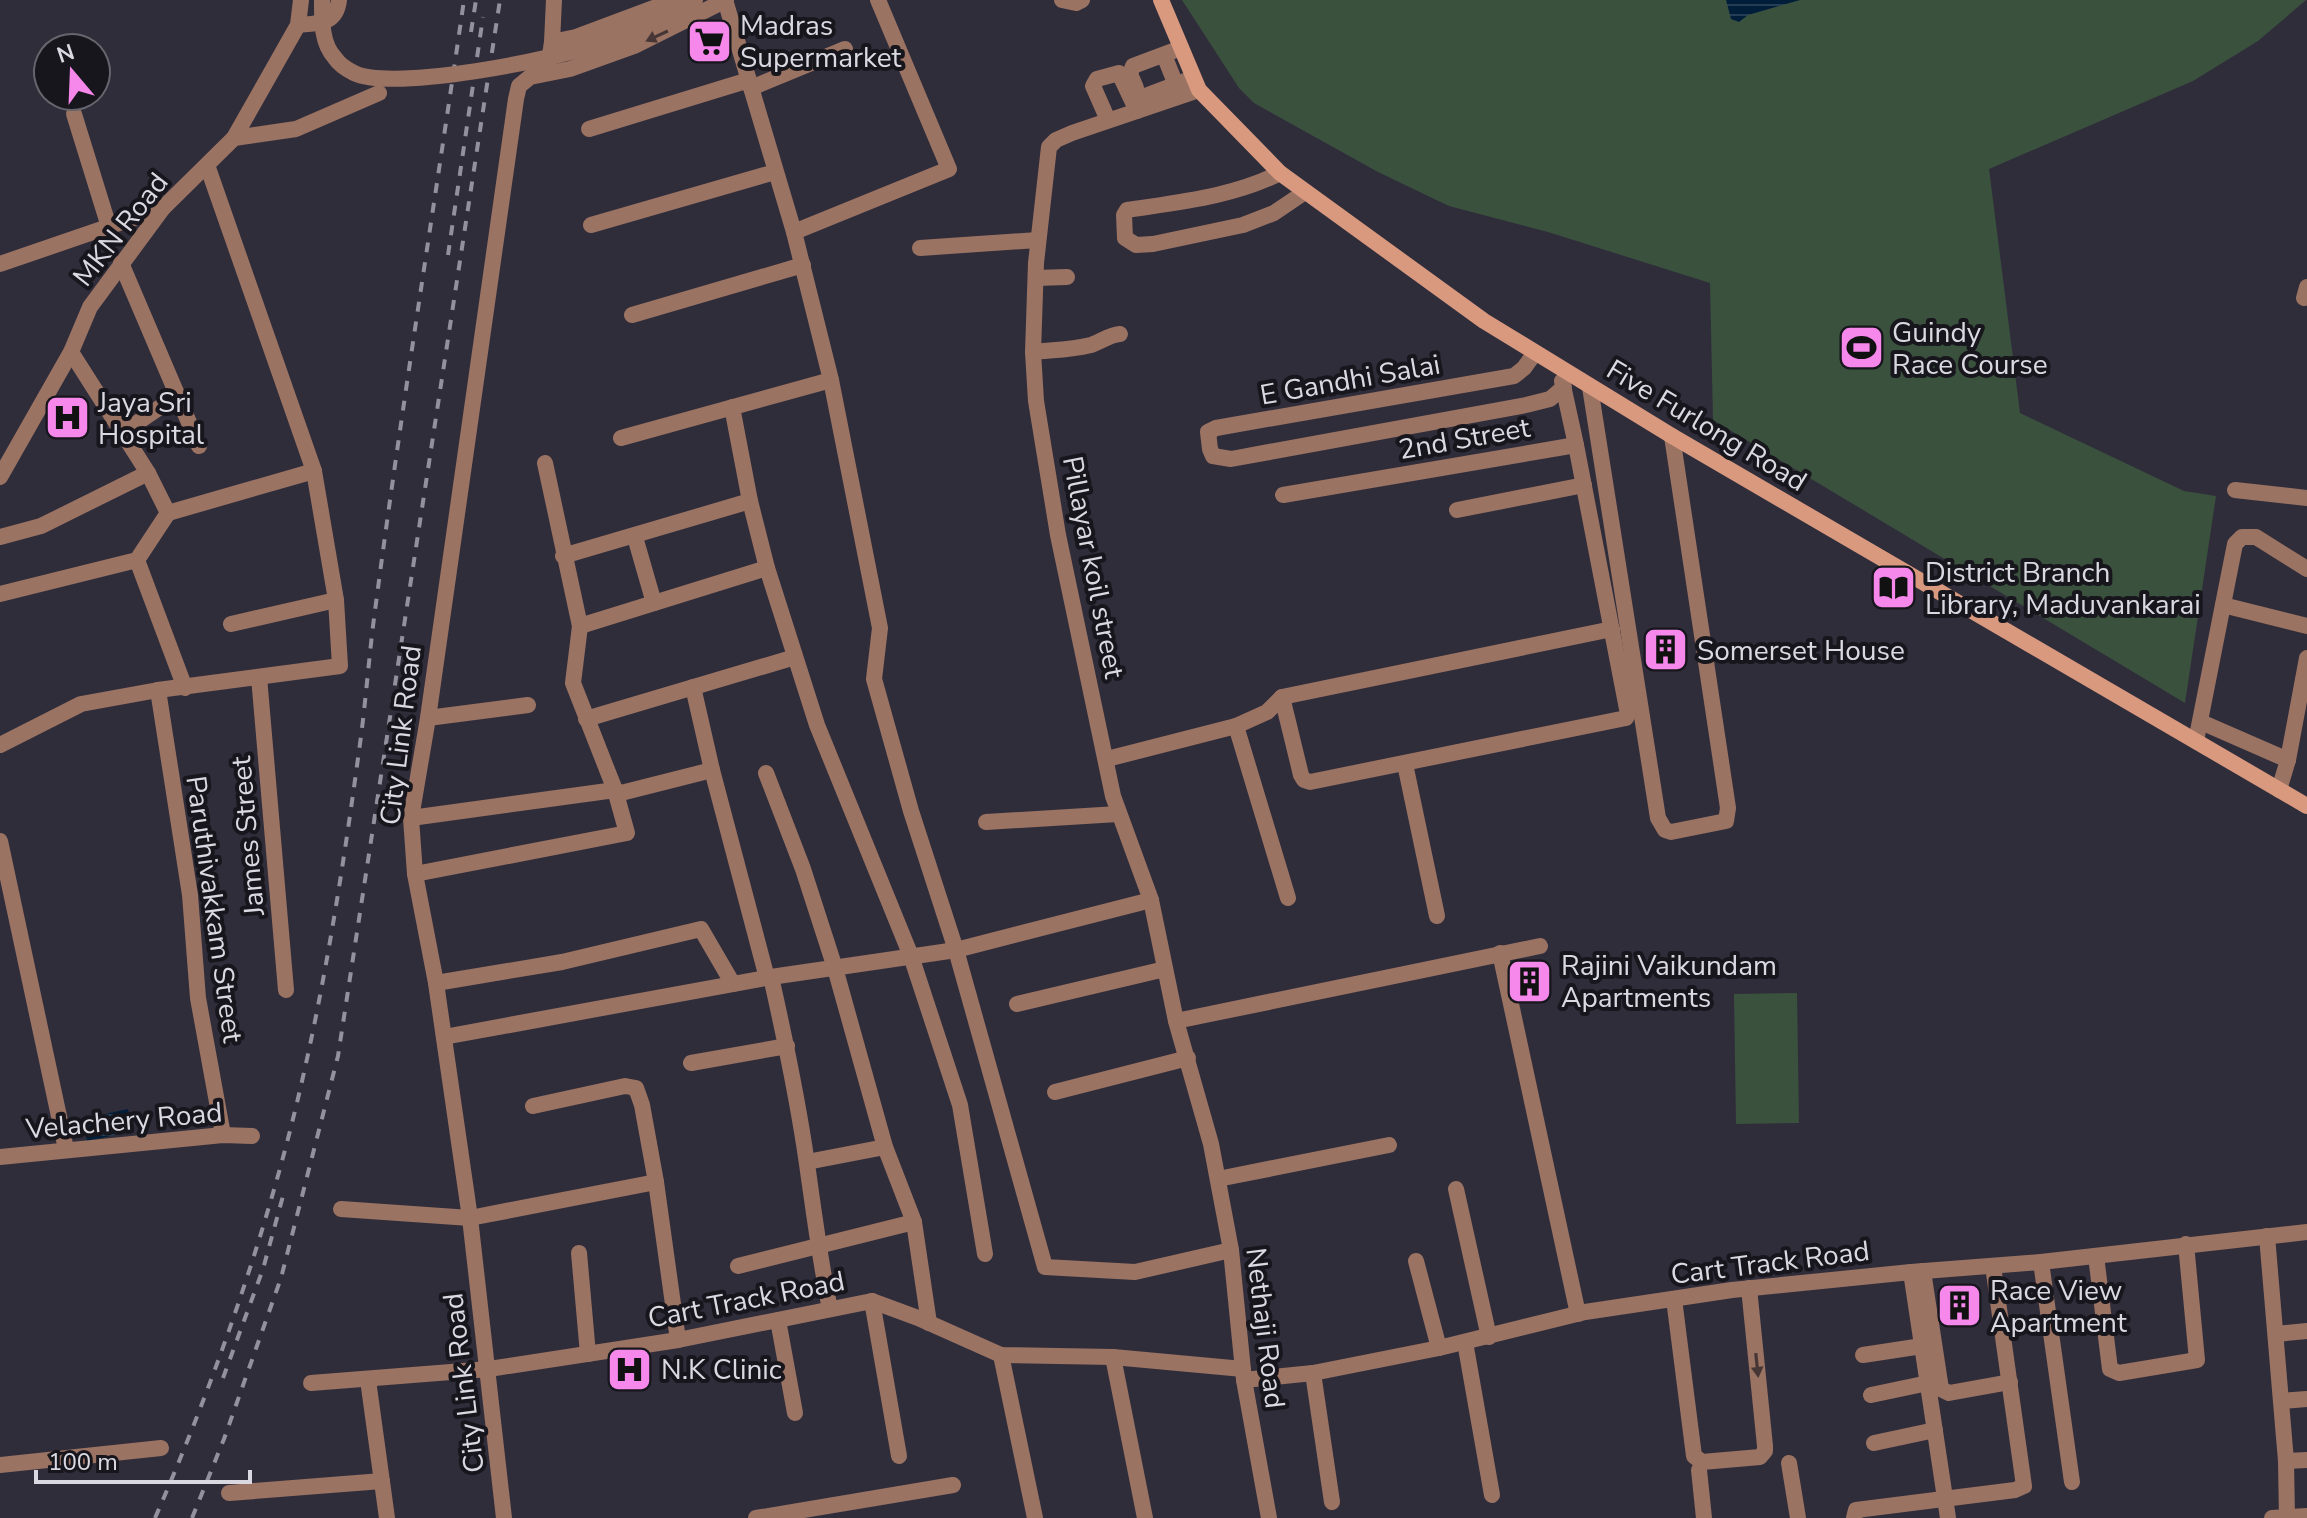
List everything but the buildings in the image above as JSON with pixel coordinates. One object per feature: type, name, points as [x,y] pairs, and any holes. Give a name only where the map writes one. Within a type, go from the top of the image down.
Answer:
[{"type":"main road","name":"Five Furlong Road","points":[[1161,0],[1196,84],[1280,173],[1484,321],[1672,436],[2307,806]]},
{"type":"street","name":"MKN Road","points":[[0,477],[71,352],[90,307],[163,208],[234,138],[298,25],[301,0]]},
{"type":"street","points":[[322,0],[324,36],[333,57],[354,74],[385,79],[486,69],[548,58],[633,31],[695,0]]},
{"type":"street","points":[[298,25],[331,19],[336,14],[339,0]]},
{"type":"street","points":[[554,0],[547,73],[570,69],[634,46],[726,0],[794,232],[831,380],[880,628],[874,679],[911,811],[956,950],[1045,1267],[1135,1272],[1231,1250]]},
{"type":"street","points":[[552,42],[576,37],[675,0]]},
{"type":"street","points":[[794,232],[949,169],[878,0]]},
{"type":"street","points":[[1062,0],[1076,3],[1082,0]]},
{"type":"street","points":[[1140,106],[1130,69],[1181,48]]},
{"type":"street","points":[[589,129],[750,84],[845,49]]},
{"type":"street","points":[[1164,55],[1176,85]]},
{"type":"street","name":"City Link Road","points":[[504,1518],[470,1218],[436,983],[415,874],[411,818],[516,99],[519,86],[530,77],[547,73]]},
{"type":"street","points":[[1108,120],[1093,86],[1097,79],[1119,73],[1140,106]]},
{"type":"street","points":[[1140,106],[1176,85],[1196,84]]},
{"type":"street","name":"Pillayar koil street","points":[[1196,84],[1056,140],[1049,147],[1038,240],[1033,352],[1036,401],[1058,535],[1118,814],[1151,900],[1176,1021],[1211,1144]]},
{"type":"street","points":[[234,138],[296,129],[379,93]]},
{"type":"street","points":[[74,114],[109,227]]},
{"type":"street","points":[[0,745],[81,704],[158,690],[340,666],[336,600],[314,471],[207,165]]},
{"type":"street","points":[[591,225],[775,172]]},
{"type":"street","points":[[1280,173],[1183,203],[1127,210],[1124,215],[1125,238],[1136,245],[1153,244],[1243,225],[1274,213],[1305,192]]},
{"type":"street","points":[[0,264],[163,208]]},
{"type":"street","points":[[920,248],[1038,240]]},
{"type":"street","points":[[121,263],[199,446]]},
{"type":"street","points":[[632,315],[803,265]]},
{"type":"street","points":[[1036,278],[1067,277]]},
{"type":"street","points":[[1033,352],[1076,348],[1120,334]]},
{"type":"street","points":[[71,352],[148,473],[168,513]]},
{"type":"street","points":[[1534,354],[1514,376],[1523,405],[1550,399],[1564,387]]},
{"type":"street","name":"2nd Street","points":[[1283,495],[1576,445],[1559,368]]},
{"type":"street","name":"E Gandhi Salai","points":[[1514,376],[1208,432],[1210,449],[1213,456],[1231,459],[1523,405]]},
{"type":"street","points":[[621,438],[831,380]]},
{"type":"street","points":[[1590,387],[1658,818],[1665,830],[1671,832],[1726,821],[1728,808],[1672,436]]},
{"type":"street","points":[[122,433],[178,395]]},
{"type":"street","points":[[732,407],[767,568],[817,725],[911,956],[960,1105],[985,1254]]},
{"type":"street","points":[[1282,697],[1304,780],[1310,782],[1626,718],[1628,714],[1576,445]]},
{"type":"street","points":[[415,874],[627,833],[615,790],[573,683],[580,626],[545,463]]},
{"type":"street","points":[[0,594],[137,560],[168,513],[314,471]]},
{"type":"street","points":[[0,537],[41,526],[148,473]]},
{"type":"street","points":[[1457,510],[1584,485]]},
{"type":"street","points":[[2235,490],[2307,498]]},
{"type":"street","points":[[563,556],[750,501]]},
{"type":"street","points":[[635,537],[654,603]]},
{"type":"street","points":[[2196,741],[2235,544],[2242,537],[2256,537],[2307,569]]},
{"type":"street","points":[[137,560],[185,688]]},
{"type":"street","points":[[580,626],[767,568]]},
{"type":"street","points":[[231,624],[336,600]]},
{"type":"street","points":[[2223,605],[2307,626]]},
{"type":"street","points":[[1107,759],[1236,726],[1267,712],[1282,697],[1612,629]]},
{"type":"street","points":[[586,719],[795,657]]},
{"type":"street","points":[[2279,790],[2288,760],[2307,658]]},
{"type":"street","name":"James Street","points":[[259,677],[286,990]]},
{"type":"street","points":[[693,687],[712,770],[787,1046],[807,1162],[817,1246],[830,1309]]},
{"type":"street","name":"Paruthivakkam Street","points":[[158,690],[190,895],[198,998],[223,1135]]},
{"type":"street","points":[[428,718],[528,705]]},
{"type":"street","points":[[2201,722],[2288,760]]},
{"type":"street","points":[[1236,726],[1288,898]]},
{"type":"street","points":[[1405,764],[1437,916]]},
{"type":"street","points":[[411,818],[615,790],[621,793],[712,770]]},
{"type":"street","points":[[766,773],[803,869],[835,968],[885,1147],[914,1222],[929,1323]]},
{"type":"street","points":[[986,822],[1118,814]]},
{"type":"street","points":[[0,841],[66,1149]]},
{"type":"street","points":[[444,1037],[769,977],[956,950],[1151,900]]},
{"type":"street","points":[[436,983],[562,962],[701,929],[733,984]]},
{"type":"street","points":[[1176,1021],[1540,946]]},
{"type":"street","points":[[1500,953],[1578,1314]]},
{"type":"street","points":[[1017,1004],[1165,969]]},
{"type":"street","points":[[691,1063],[787,1046]]},
{"type":"street","points":[[1055,1092],[1188,1058]]},
{"type":"street","points":[[533,1106],[625,1086],[636,1088],[656,1182],[678,1340]]},
{"type":"street","name":"Velachery Road","points":[[0,1157],[223,1135],[252,1136]]},
{"type":"street","name":"Nethaji Road","points":[[1211,1144],[1231,1250],[1244,1375],[1269,1518]]},
{"type":"street","points":[[1218,1179],[1389,1145]]},
{"type":"street","points":[[807,1162],[885,1147]]},
{"type":"street","points":[[341,1209],[470,1218],[656,1182]]},
{"type":"street","points":[[1456,1189],[1489,1337]]},
{"type":"street","points":[[738,1266],[914,1222]]},
{"type":"street","name":"Cart Track Road","points":[[311,1383],[489,1369],[678,1340],[872,1301],[1001,1355],[1113,1357],[1244,1375],[1313,1373],[1489,1337],[1578,1314],[1749,1288],[2041,1262],[2307,1232]]},
{"type":"street","points":[[2267,1236],[2286,1461],[2282,1517],[2307,1516]]},
{"type":"street","points":[[2096,1256],[2110,1369],[2119,1373],[2197,1360],[2186,1244]]},
{"type":"street","points":[[579,1253],[588,1354]]},
{"type":"street","points":[[1416,1261],[1439,1348]]},
{"type":"street","points":[[2041,1262],[2072,1482]]},
{"type":"street","points":[[1854,1518],[1856,1510],[2015,1490],[2024,1486],[1993,1266]]},
{"type":"street","points":[[1917,1271],[1941,1389],[1949,1393],[2010,1382]]},
{"type":"street","points":[[1917,1271],[1922,1346],[1948,1518]]},
{"type":"street","points":[[1674,1299],[1694,1456],[1702,1462],[1760,1457],[1765,1446],[1749,1288]]},
{"type":"street","points":[[872,1301],[899,1456]]},
{"type":"street","points":[[778,1320],[795,1413]]},
{"type":"street","points":[[2276,1334],[2307,1331]]},
{"type":"street","points":[[1465,1342],[1492,1495]]},
{"type":"street","points":[[1863,1355],[1922,1346]]},
{"type":"street","points":[[1001,1355],[1035,1518]]},
{"type":"street","points":[[1113,1357],[1145,1518]]},
{"type":"street","points":[[1313,1373],[1332,1502]]},
{"type":"street","points":[[368,1380],[387,1518]]},
{"type":"street","points":[[1871,1395],[1928,1383]]},
{"type":"street","points":[[2281,1401],[2307,1399]]},
{"type":"street","points":[[1874,1443],[1935,1430]]},
{"type":"street","points":[[0,1465],[161,1448]]},
{"type":"street","points":[[2286,1461],[2307,1460]]},
{"type":"street","points":[[1789,1463],[1798,1518]]},
{"type":"street","points":[[1699,1470],[1704,1518]]},
{"type":"street","points":[[229,1493],[382,1481]]},
{"type":"street","points":[[756,1518],[953,1485]]},
{"type":"green space","name":"Guindy Race Course","points":[[1182,0],[2306,0],[2258,41],[2193,81],[1989,169],[2020,413],[2184,491],[2216,496],[2185,703],[1713,420],[1710,283],[1548,232],[1449,206],[1378,172],[1254,103],[1239,88]]},
{"type":"green space","points":[[1797,993],[1799,1123],[1736,1124],[1734,994]]},
{"type":"water","points":[[1726,0],[1800,0],[1748,15],[1739,22],[1731,19]]},
{"type":"water","points":[[128,1109],[133,1131],[87,1141],[82,1119]]},
{"type":"railway","points":[[155,1518],[207,1390],[253,1260],[293,1121],[316,1016],[352,804],[383,548],[464,0]]},
{"type":"railway","points":[[471,32],[476,0]]},
{"type":"railway","points":[[192,1518],[224,1439],[281,1278],[338,1056],[500,0]]},
{"type":"railway","points":[[448,255],[483,17]]},
{"type":"railway","points":[[223,1378],[263,1269],[283,1196]]},
{"type":"place","name":"Madras Supermarket","points":[[709,41]]},
{"type":"place","name":"Guindy Race Course","points":[[1861,348]]},
{"type":"place","name":"Jaya Sri Hospital","points":[[67,418]]},
{"type":"place","name":"District Branch Library, Maduvankarai","points":[[1894,588]]},
{"type":"place","name":"Somerset House","points":[[1666,650]]},
{"type":"place","name":"Rajini Vaikundam Apartments","points":[[1530,981]]},
{"type":"place","name":"Race View Apartment","points":[[1959,1306]]},
{"type":"place","name":"N.K Clinic","points":[[630,1369]]}]
